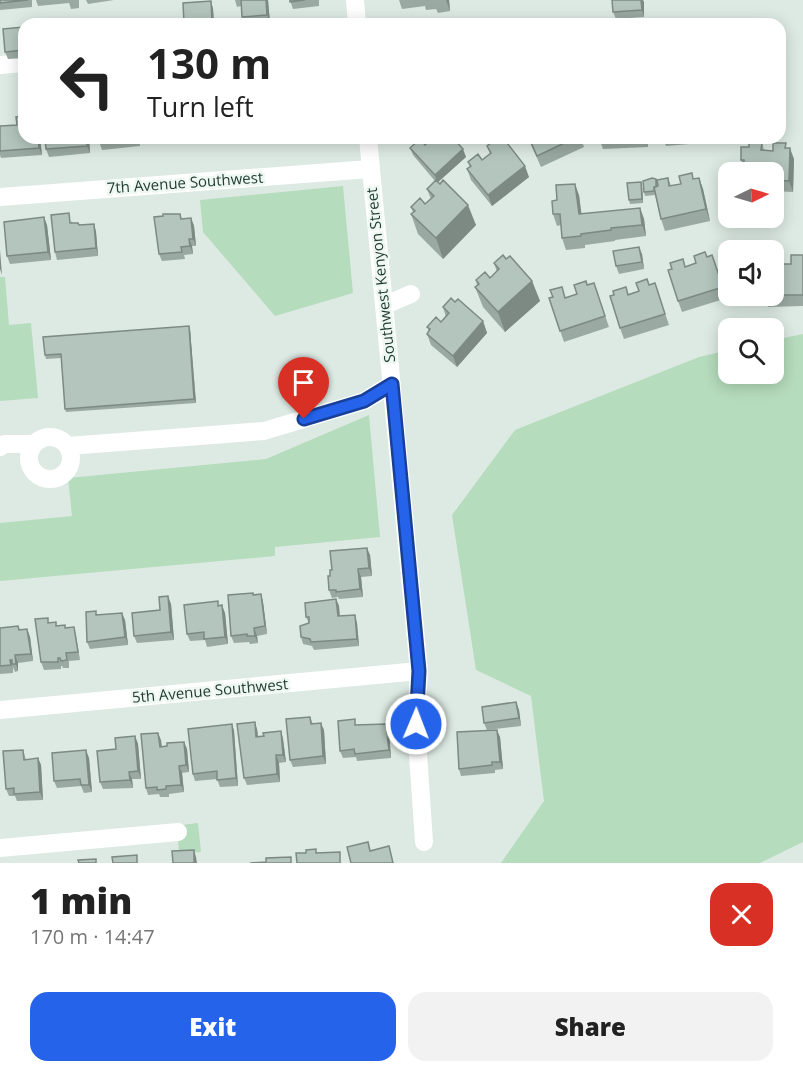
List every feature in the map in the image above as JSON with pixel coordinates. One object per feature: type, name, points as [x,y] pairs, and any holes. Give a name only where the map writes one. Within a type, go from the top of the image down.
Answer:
[{"type":"street","points":[[355,0],[356,18]]},
{"type":"street","points":[[0,65],[18,64]]},
{"type":"street","name":"Southwest Kenyon Street","points":[[368,144],[419,671],[416,724],[424,842]]},
{"type":"street","name":"7th Avenue Southwest","points":[[0,197],[370,169]]},
{"type":"street","points":[[385,305],[411,294]]},
{"type":"street","points":[[68,446],[264,430],[364,401],[392,384]]},
{"type":"street","points":[[0,447],[5,444],[34,444],[51,436],[68,446],[72,460],[65,473],[59,477],[45,479],[33,471],[29,457],[34,444]]},
{"type":"street","name":"5th Avenue Southwest","points":[[0,710],[419,671]]},
{"type":"street","points":[[0,848],[178,832]]},
{"type":"green space","points":[[343,186],[353,293],[275,316],[203,232],[200,200]]},
{"type":"green space","points":[[0,277],[5,277],[9,325],[31,323],[38,398],[0,401]]},
{"type":"green space","points":[[803,334],[803,842],[760,863],[501,863],[544,801],[531,696],[476,670],[452,515],[515,430],[699,357],[718,353],[718,384],[784,384],[784,338]]},
{"type":"green space","points":[[369,415],[380,537],[275,547],[275,556],[0,581],[0,523],[72,516],[68,478],[266,459]]},
{"type":"green space","points":[[198,823],[201,852],[179,854],[178,839],[181,825]]},
{"type":"building","points":[[0,0],[28,0],[0,3]]},
{"type":"building","points":[[241,0],[266,0],[267,15],[242,17]]},
{"type":"building","points":[[612,0],[641,0],[642,10],[613,12]]},
{"type":"building","points":[[211,1],[212,18],[184,18],[183,3]]},
{"type":"building","points":[[18,28],[18,51],[5,52],[3,29]]},
{"type":"building","points":[[16,117],[18,117],[18,144],[39,144],[39,148],[0,151],[0,126],[17,125]]},
{"type":"building","points":[[46,144],[87,144],[87,146],[46,149]]},
{"type":"building","points":[[414,144],[458,144],[463,149],[435,175],[410,148]]},
{"type":"building","points":[[508,144],[525,166],[488,195],[467,169],[471,166],[468,162],[478,154],[482,160],[491,153],[487,146]]},
{"type":"building","points":[[532,144],[562,144],[537,156]]},
{"type":"building","points":[[749,144],[762,144],[761,150],[773,151],[773,144],[786,144],[785,148],[790,148],[789,181],[784,181],[784,162],[744,162],[741,160],[741,147],[749,147]]},
{"type":"building","points":[[692,173],[693,179],[699,178],[706,209],[661,219],[654,187],[658,186],[657,180],[668,178],[669,186],[681,184],[679,176]]},
{"type":"building","points":[[656,179],[654,191],[644,192],[643,181]]},
{"type":"building","points":[[436,180],[440,184],[443,180],[468,205],[436,238],[411,214],[415,211],[411,207],[420,198],[425,204],[434,196],[427,189]]},
{"type":"building","points":[[641,182],[642,199],[629,200],[627,183]]},
{"type":"building","points":[[575,184],[579,214],[640,208],[642,225],[611,228],[611,230],[562,238],[560,214],[553,214],[552,201],[557,200],[556,185]]},
{"type":"building","points":[[69,213],[70,223],[94,224],[96,248],[55,252],[51,215]]},
{"type":"building","points":[[163,214],[180,214],[181,219],[191,218],[193,239],[189,239],[190,246],[181,247],[182,252],[159,254],[154,217],[163,216]]},
{"type":"building","points":[[44,217],[48,252],[7,256],[4,222]]},
{"type":"building","points":[[639,247],[642,262],[616,266],[613,251]]},
{"type":"building","points":[[705,252],[707,257],[712,255],[718,272],[718,289],[678,301],[668,270],[672,269],[670,263],[683,259],[685,267],[696,263],[694,256]]},
{"type":"building","points":[[503,255],[506,259],[510,256],[532,281],[498,312],[475,287],[479,284],[476,280],[485,272],[490,278],[499,269],[494,263]]},
{"type":"building","points":[[791,255],[803,255],[803,295],[784,295],[784,264],[791,264]]},
{"type":"building","points":[[647,279],[649,285],[655,283],[665,314],[620,328],[610,296],[614,295],[613,291],[626,287],[628,295],[639,291],[636,283]]},
{"type":"building","points":[[586,281],[587,285],[594,283],[605,316],[560,331],[549,298],[553,297],[550,290],[562,287],[565,298],[577,294],[574,285]]},
{"type":"building","points":[[451,298],[455,302],[458,299],[483,321],[453,356],[427,334],[430,329],[427,327],[436,317],[441,322],[449,313],[443,307]]},
{"type":"building","points":[[189,326],[194,399],[65,409],[61,354],[45,355],[43,337]]},
{"type":"building","points":[[367,548],[369,568],[358,569],[360,589],[336,592],[336,590],[329,590],[328,576],[332,570],[330,551]]},
{"type":"building","points":[[253,593],[253,595],[261,594],[265,626],[254,628],[255,636],[247,636],[247,634],[231,636],[228,595]]},
{"type":"building","points":[[168,596],[171,632],[134,636],[132,613],[160,610],[159,597]]},
{"type":"building","points":[[336,599],[338,616],[355,615],[357,639],[311,642],[310,639],[301,637],[300,626],[309,623],[305,603]]},
{"type":"building","points":[[218,601],[218,606],[222,605],[225,637],[204,639],[204,632],[187,634],[184,605]]},
{"type":"building","points":[[96,611],[96,615],[122,613],[125,637],[87,642],[86,612]]},
{"type":"building","points":[[48,618],[48,623],[56,622],[56,626],[74,627],[78,652],[66,653],[67,660],[61,661],[58,658],[58,662],[41,662],[35,619]]},
{"type":"building","points":[[18,626],[19,630],[27,629],[31,654],[15,655],[16,664],[12,664],[10,660],[11,665],[0,666],[0,628]]},
{"type":"building","points":[[516,702],[519,718],[484,723],[482,707]]},
{"type":"building","points":[[310,717],[311,724],[321,723],[323,756],[290,760],[286,719]]},
{"type":"building","points":[[355,719],[355,725],[386,724],[389,750],[355,754],[354,749],[340,751],[338,721]]},
{"type":"building","points":[[255,722],[256,737],[264,736],[263,733],[281,731],[283,755],[276,755],[277,774],[244,778],[237,724]]},
{"type":"building","points":[[232,724],[236,778],[217,780],[217,771],[193,774],[188,729]]},
{"type":"building","points":[[497,730],[500,762],[459,769],[457,732]]},
{"type":"building","points":[[158,733],[160,747],[167,746],[167,743],[184,742],[186,765],[179,766],[181,785],[166,786],[166,789],[157,790],[157,787],[146,788],[141,734]]},
{"type":"building","points":[[135,736],[138,771],[129,772],[130,780],[100,782],[97,751],[116,749],[115,738]]},
{"type":"building","points":[[23,750],[24,760],[38,758],[40,792],[14,794],[14,788],[6,789],[3,751]]},
{"type":"building","points":[[86,750],[89,785],[81,785],[80,779],[54,781],[52,753]]},
{"type":"building","points":[[368,842],[370,851],[389,846],[393,863],[351,863],[347,847]]},
{"type":"building","points":[[316,849],[316,853],[340,852],[340,863],[297,863],[296,853],[306,853],[306,850]]},
{"type":"building","points":[[194,850],[194,863],[173,863],[172,851]]},
{"type":"building","points":[[137,855],[137,863],[113,863],[112,857]]},
{"type":"building","points":[[291,857],[291,863],[250,863],[266,862],[266,858]]},
{"type":"building","points":[[96,859],[96,863],[79,863],[78,860]]},
{"type":"route","points":[[304,419],[364,401],[392,384],[419,671],[416,724]]}]
